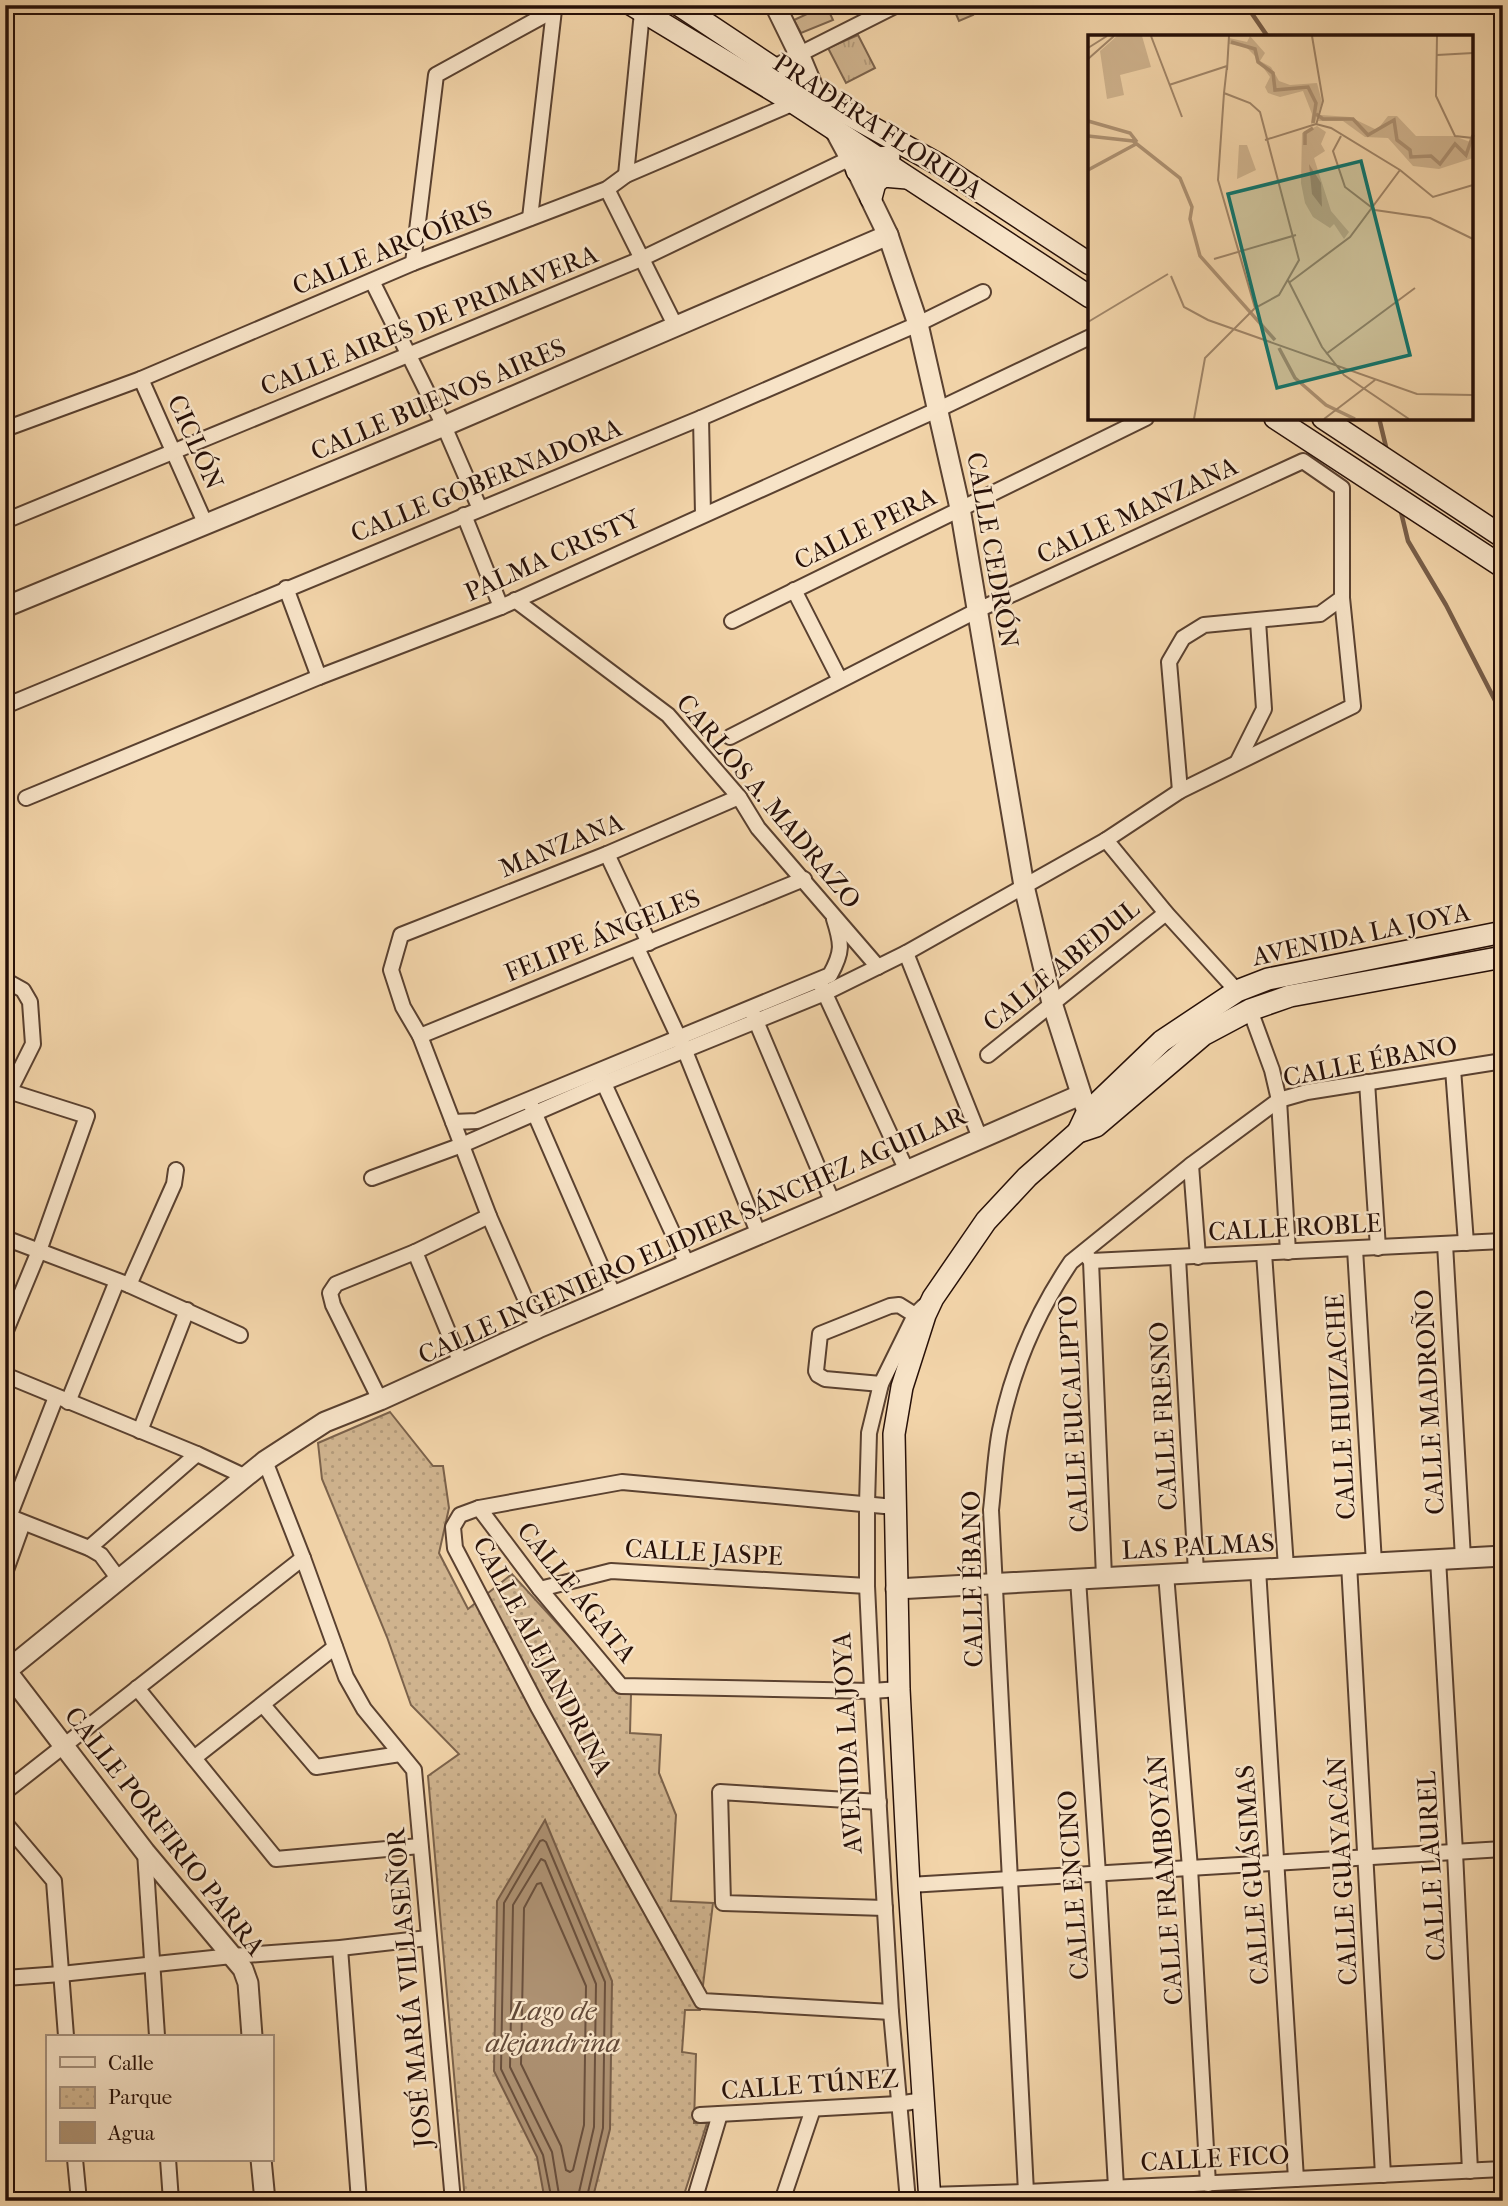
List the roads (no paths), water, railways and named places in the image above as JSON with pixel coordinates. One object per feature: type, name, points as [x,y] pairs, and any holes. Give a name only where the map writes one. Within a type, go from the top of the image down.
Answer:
[{"type":"main road","name":"PRADERA FLORIDA","points":[[679,5],[817,97],[938,164],[1088,263]]},
{"type":"main road","name":"PRADERA FLORIDA","points":[[637,8],[794,103],[834,130],[862,159],[907,178],[1088,296]]},
{"type":"main road","points":[[733,66],[774,66]]},
{"type":"main road","points":[[862,159],[909,155],[938,164]]},
{"type":"main road","points":[[871,198],[875,183],[883,176],[907,178]]},
{"type":"main road","points":[[1278,420],[1503,568]]},
{"type":"main road","points":[[1326,420],[1503,537]]},
{"type":"main road","name":"AVENIDA LA JOYA","points":[[930,2198],[899,1689],[894,1434],[902,1387],[925,1315],[933,1298],[986,1222],[1085,1116],[1162,1041],[1237,991],[1268,979],[1503,932]]},
{"type":"main road","name":"AVENIDA LA JOYA","points":[[1085,1116],[1203,1035],[1250,1010],[1290,996],[1503,957]]},
{"type":"street","points":[[775,5],[834,130]]},
{"type":"street","points":[[774,66],[897,5]]},
{"type":"street","points":[[530,218],[555,8]]},
{"type":"street","points":[[413,263],[436,75],[555,8]]},
{"type":"street","points":[[626,175],[637,8]]},
{"type":"street","name":"CALLE ARCOÍRIS","points":[[5,429],[141,379],[413,263],[607,189],[626,175],[794,103]]},
{"type":"street","name":"CALLE CEDRÓN","points":[[862,159],[871,198],[888,235],[918,324],[939,409],[960,508],[1024,886],[1052,1003],[1085,1116]]},
{"type":"street","name":"CALLE AIRES DE PRIMAVERA","points":[[5,521],[641,259],[862,159]]},
{"type":"street","points":[[607,189],[676,327]]},
{"type":"street","name":"CALLE BUENOS AIRES","points":[[5,607],[444,426],[888,235]]},
{"type":"street","points":[[372,281],[444,426],[480,509]]},
{"type":"street","name":"CALLE GOBERNADORA","points":[[5,706],[701,418],[918,324],[983,292]]},
{"type":"street","name":"PALMA CRISTY","points":[[26,799],[319,677],[501,607],[939,409],[1088,338]]},
{"type":"street","name":"CICLÓN","points":[[141,379],[206,525]]},
{"type":"street","points":[[701,418],[703,514]]},
{"type":"street","name":"CALLE PERA","points":[[732,621],[1142,420]]},
{"type":"street","name":"CALLE MANZANA","points":[[730,737],[978,610],[1303,461],[1342,488],[1342,598]]},
{"type":"street","points":[[464,515],[501,607]]},
{"type":"street","points":[[286,588],[319,677]]},
{"type":"street","points":[[794,590],[841,680]]},
{"type":"street","points":[[1180,791],[1169,662],[1183,638],[1204,625],[1320,614],[1342,598]]},
{"type":"street","points":[[372,1178],[462,1145],[531,1106],[821,987],[878,967],[1106,840],[1180,791],[1353,706],[1342,598]]},
{"type":"street","name":"CARLOS A. MADRAZO","points":[[515,600],[668,715],[739,797],[758,828],[878,967]]},
{"type":"street","points":[[1238,761],[1264,709],[1258,621]]},
{"type":"street","name":"MANZANA","points":[[420,1036],[403,1007],[391,970],[401,935],[607,854],[739,797]]},
{"type":"street","points":[[1106,840],[1166,913],[1237,991]]},
{"type":"street","points":[[607,854],[759,1235]]},
{"type":"street","name":"FELIPE ÁNGELES","points":[[420,1036],[804,879]]},
{"type":"street","points":[[821,987],[837,962],[841,942],[831,911]]},
{"type":"street","name":"CALLE ABEDUL","points":[[988,1055],[1166,913]]},
{"type":"street","points":[[906,953],[980,1138]]},
{"type":"street","points":[[5,980],[23,990],[30,1002],[33,1044],[7,1091],[87,1116],[39,1251],[5,1333]]},
{"type":"street","points":[[821,987],[907,1171]]},
{"type":"street","points":[[1250,1010],[1272,1070],[1279,1101],[1288,1252]]},
{"type":"street","points":[[753,1015],[833,1203]]},
{"type":"street","points":[[420,1036],[489,1216],[538,1328]]},
{"type":"street","name":"CALLE ÉBANO","points":[[1026,2192],[991,1510],[1000,1431],[1018,1364],[1056,1283],[1071,1262],[1087,1256],[1191,1166],[1279,1101],[1307,1092],[1503,1061]]},
{"type":"street","points":[[1453,1069],[1466,1243]]},
{"type":"street","points":[[601,1077],[687,1264]]},
{"type":"street","points":[[1367,1082],[1378,1248]]},
{"type":"street","points":[[453,1122],[477,1121],[531,1106]]},
{"type":"street","points":[[531,1106],[614,1296]]},
{"type":"street","name":"CALLE INGENIERO ELIDIER SÁNCHEZ AGUILAR","points":[[6,1671],[265,1461],[325,1422],[980,1138],[1085,1116]]},
{"type":"street","points":[[1191,1166],[1198,1257]]},
{"type":"street","points":[[5,1573],[13,1518],[62,1400],[174,1184],[176,1170]]},
{"type":"street","points":[[380,1400],[333,1305],[330,1293],[337,1284],[415,1252],[489,1216]]},
{"type":"street","points":[[5,1238],[123,1283],[240,1335]]},
{"type":"street","name":"CALLE ROBLE","points":[[1087,1256],[1178,1258],[1503,1241]]},
{"type":"street","name":"CALLE MADROÑO","points":[[1445,1244],[1463,1558]]},
{"type":"street","name":"CALLE HUIZACHE","points":[[1355,1249],[1374,1563]]},
{"type":"street","points":[[415,1252],[461,1363]]},
{"type":"street","points":[[1264,1253],[1286,1567]]},
{"type":"street","name":"CALLE EUCALIPTO","points":[[1087,1256],[1104,1577]]},
{"type":"street","name":"CALLE FRESNO","points":[[1178,1258],[1196,1572]]},
{"type":"street","name":"AVENIDA LA JOYA","points":[[908,2201],[891,2012],[872,1691],[867,1586],[867,1504],[869,1433],[881,1384],[915,1315],[933,1298]]},
{"type":"street","points":[[881,1384],[818,1376],[816,1371],[820,1334],[890,1306],[899,1305],[915,1315]]},
{"type":"street","points":[[140,1431],[187,1311]]},
{"type":"street","points":[[5,1375],[246,1477]]},
{"type":"street","points":[[89,1548],[197,1454]]},
{"type":"street","points":[[263,1705],[316,1767],[400,1754],[364,1709],[346,1677],[265,1461]]},
{"type":"street","name":"CALLE ALEJANDRINA","points":[[891,2012],[702,2001],[538,1707],[455,1548],[453,1527],[460,1515],[479,1508],[622,1482],[895,1507]]},
{"type":"street","name":"CALLE ÁGATA","points":[[479,1508],[540,1589],[621,1686],[872,1691],[899,1689]]},
{"type":"street","points":[[13,1518],[89,1548],[101,1555],[118,1578]]},
{"type":"street","name":"LAS PALMAS","points":[[896,1589],[1503,1556]]},
{"type":"street","points":[[5,1792],[303,1558]]},
{"type":"street","name":"CALLE LAUREL","points":[[1438,1559],[1470,2171]]},
{"type":"street","name":"CALLE GUAYACÁN","points":[[1349,1564],[1382,2175]]},
{"type":"street","name":"CALLE GUÁSIMAS","points":[[1258,1569],[1296,2179]]},
{"type":"street","name":"CALLE JASPE","points":[[540,1589],[611,1571],[867,1586]]},
{"type":"street","name":"CALLE FRAMBOYÁN","points":[[1166,1574],[1190,1868],[1208,2183]]},
{"type":"street","name":"CALLE ENCINO","points":[[1078,1579],[1098,1874],[1112,2192]]},
{"type":"street","points":[[194,1758],[335,1647]]},
{"type":"street","name":"CALLE PORFIRIO PARRA","points":[[6,1671],[145,1852],[243,1969],[248,1983],[252,2035]]},
{"type":"street","points":[[137,1688],[276,1859],[420,1846]]},
{"type":"street","name":"JOSÉ MARÍA VILLASEÑOR","points":[[400,1754],[414,1770],[453,2201]]},
{"type":"street","points":[[879,1802],[720,1792],[723,1903],[885,1908]]},
{"type":"street","points":[[5,1823],[54,1881],[66,2035]]},
{"type":"street","points":[[909,1885],[1503,1849]]},
{"type":"street","points":[[145,1852],[158,2035]]},
{"type":"street","points":[[5,1978],[428,1938]]},
{"type":"street","points":[[340,1948],[359,2201]]},
{"type":"street","name":"CALLE TÚNEZ","points":[[699,2115],[898,2104],[923,2100]]},
{"type":"street","points":[[782,2201],[813,2109]]},
{"type":"street","points":[[694,2201],[720,2113]]},
{"type":"street","points":[[75,2160],[79,2201]]},
{"type":"street","points":[[168,2160],[171,2201]]},
{"type":"street","points":[[259,2200],[261,2160]]},
{"type":"street","name":"CALLE FICO","points":[[930,2198],[1026,2192],[1112,2192],[1208,2183],[1503,2169]]},
{"type":"water","name":"Lago de alejandrina","points":[[545,1820],[612,1981],[610,2129],[592,2201],[545,2201],[537,2157],[494,2071],[497,1901]]},
{"type":"waterway","points":[[1246,5],[1267,35]]},
{"type":"waterway","points":[[1379,420],[1387,451]]},
{"type":"waterway","points":[[1400,508],[1408,541],[1446,605],[1503,716]]}]
